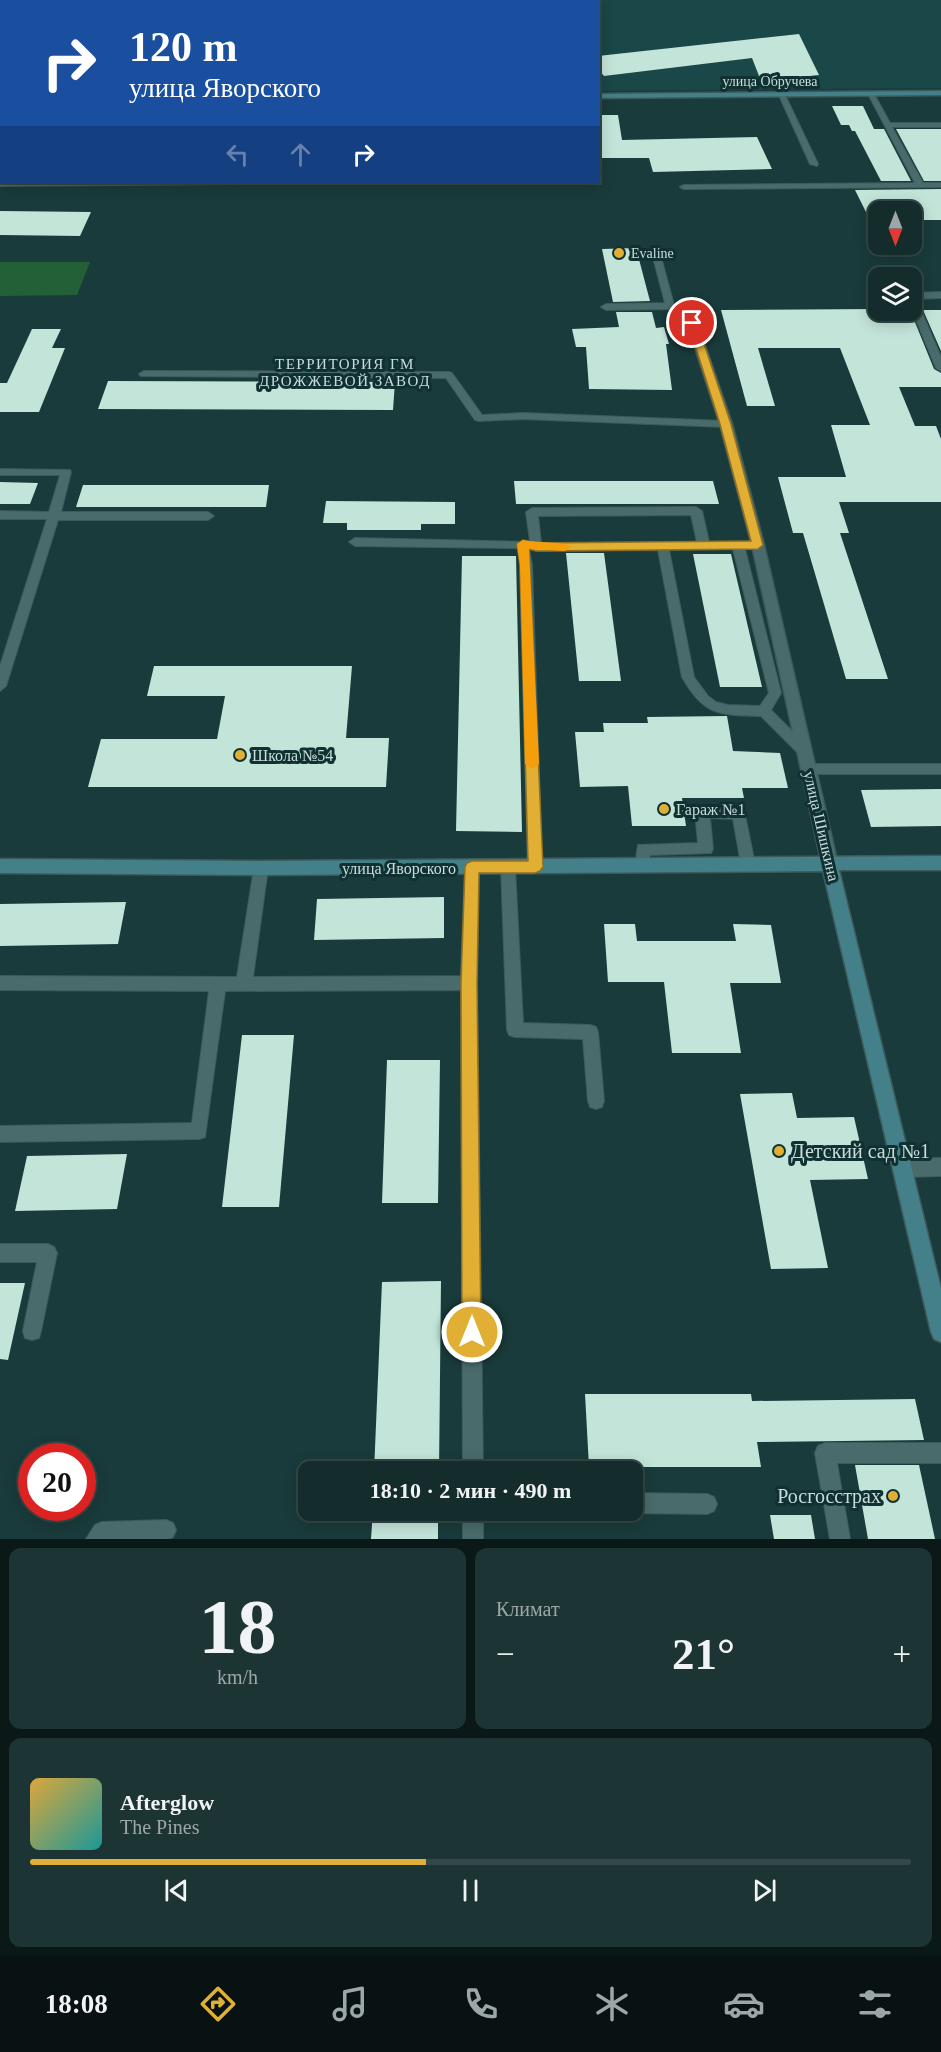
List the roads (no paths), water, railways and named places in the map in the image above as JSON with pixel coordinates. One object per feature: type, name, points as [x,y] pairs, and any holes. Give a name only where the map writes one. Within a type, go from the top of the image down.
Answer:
[{"type":"main road","name":"улица Обручева","points":[[600,96],[941,93]]},
{"type":"main road","name":"улица Яворского","points":[[0,866],[261,868],[941,863]]},
{"type":"main road","name":"улица Шишкина","points":[[830,865],[939,1320]]},
{"type":"street","name":"улица Шишкина","points":[[692,323],[726,424],[758,545],[830,865]]},
{"type":"lane","points":[[870,94],[920,185]]},
{"type":"lane","points":[[782,95],[814,164]]},
{"type":"lane","points":[[887,125],[941,125]]},
{"type":"lane","points":[[0,184],[117,183]]},
{"type":"lane","points":[[684,188],[941,185]]},
{"type":"lane","points":[[658,261],[670,306],[692,323]]},
{"type":"lane","points":[[922,296],[941,295]]},
{"type":"lane","points":[[606,307],[670,306]]},
{"type":"lane","points":[[921,321],[940,364]]},
{"type":"lane","points":[[144,374],[449,375],[479,418],[523,416],[726,424]]},
{"type":"lane","points":[[0,472],[66,472],[0,686]]},
{"type":"lane","points":[[537,547],[532,512],[696,511],[704,546]]},
{"type":"lane","points":[[0,515],[208,516]]},
{"type":"lane","points":[[355,542],[523,544],[537,547],[758,545]]},
{"type":"lane","points":[[523,544],[526,565],[535,867]]},
{"type":"lane","points":[[738,545],[775,693],[764,711]]},
{"type":"lane","points":[[663,546],[688,677],[699,695],[705,703],[717,709],[764,711],[804,750]]},
{"type":"lane","points":[[810,769],[941,769]]},
{"type":"lane","points":[[642,865],[643,849],[706,849],[702,812],[739,814],[748,864]]},
{"type":"lane","points":[[472,867],[469,983],[473,1461]]},
{"type":"lane","points":[[508,867],[514,1030],[590,1032],[596,1101]]},
{"type":"lane","points":[[244,984],[261,868]]},
{"type":"lane","points":[[0,1134],[199,1131],[218,983]]},
{"type":"lane","points":[[1,986],[469,983]]},
{"type":"lane","points":[[904,1168],[941,1167]]},
{"type":"lane","points":[[0,1254],[48,1253],[32,1331]]},
{"type":"lane","points":[[840,1539],[825,1453],[941,1453]]},
{"type":"lane","points":[[643,1503],[707,1504]]},
{"type":"lane","points":[[473,1521],[473,1539]]},
{"type":"lane","points":[[96,1539],[102,1532],[166,1530]]},
{"type":"place","name":"Evaline","points":[[619,253]]},
{"type":"place","name":"Школа №54","points":[[240,755]]},
{"type":"place","name":"Гараж №1","points":[[664,809]]},
{"type":"place","name":"Детский сад №1","points":[[779,1151]]},
{"type":"place","name":"Росгосстрах","points":[[893,1496]]},
{"type":"district","name":"ТЕРРИТОРИЯ ГМ ДРОЖЖЕВОЙ ЗАВОД","points":[[345,372]]}]
